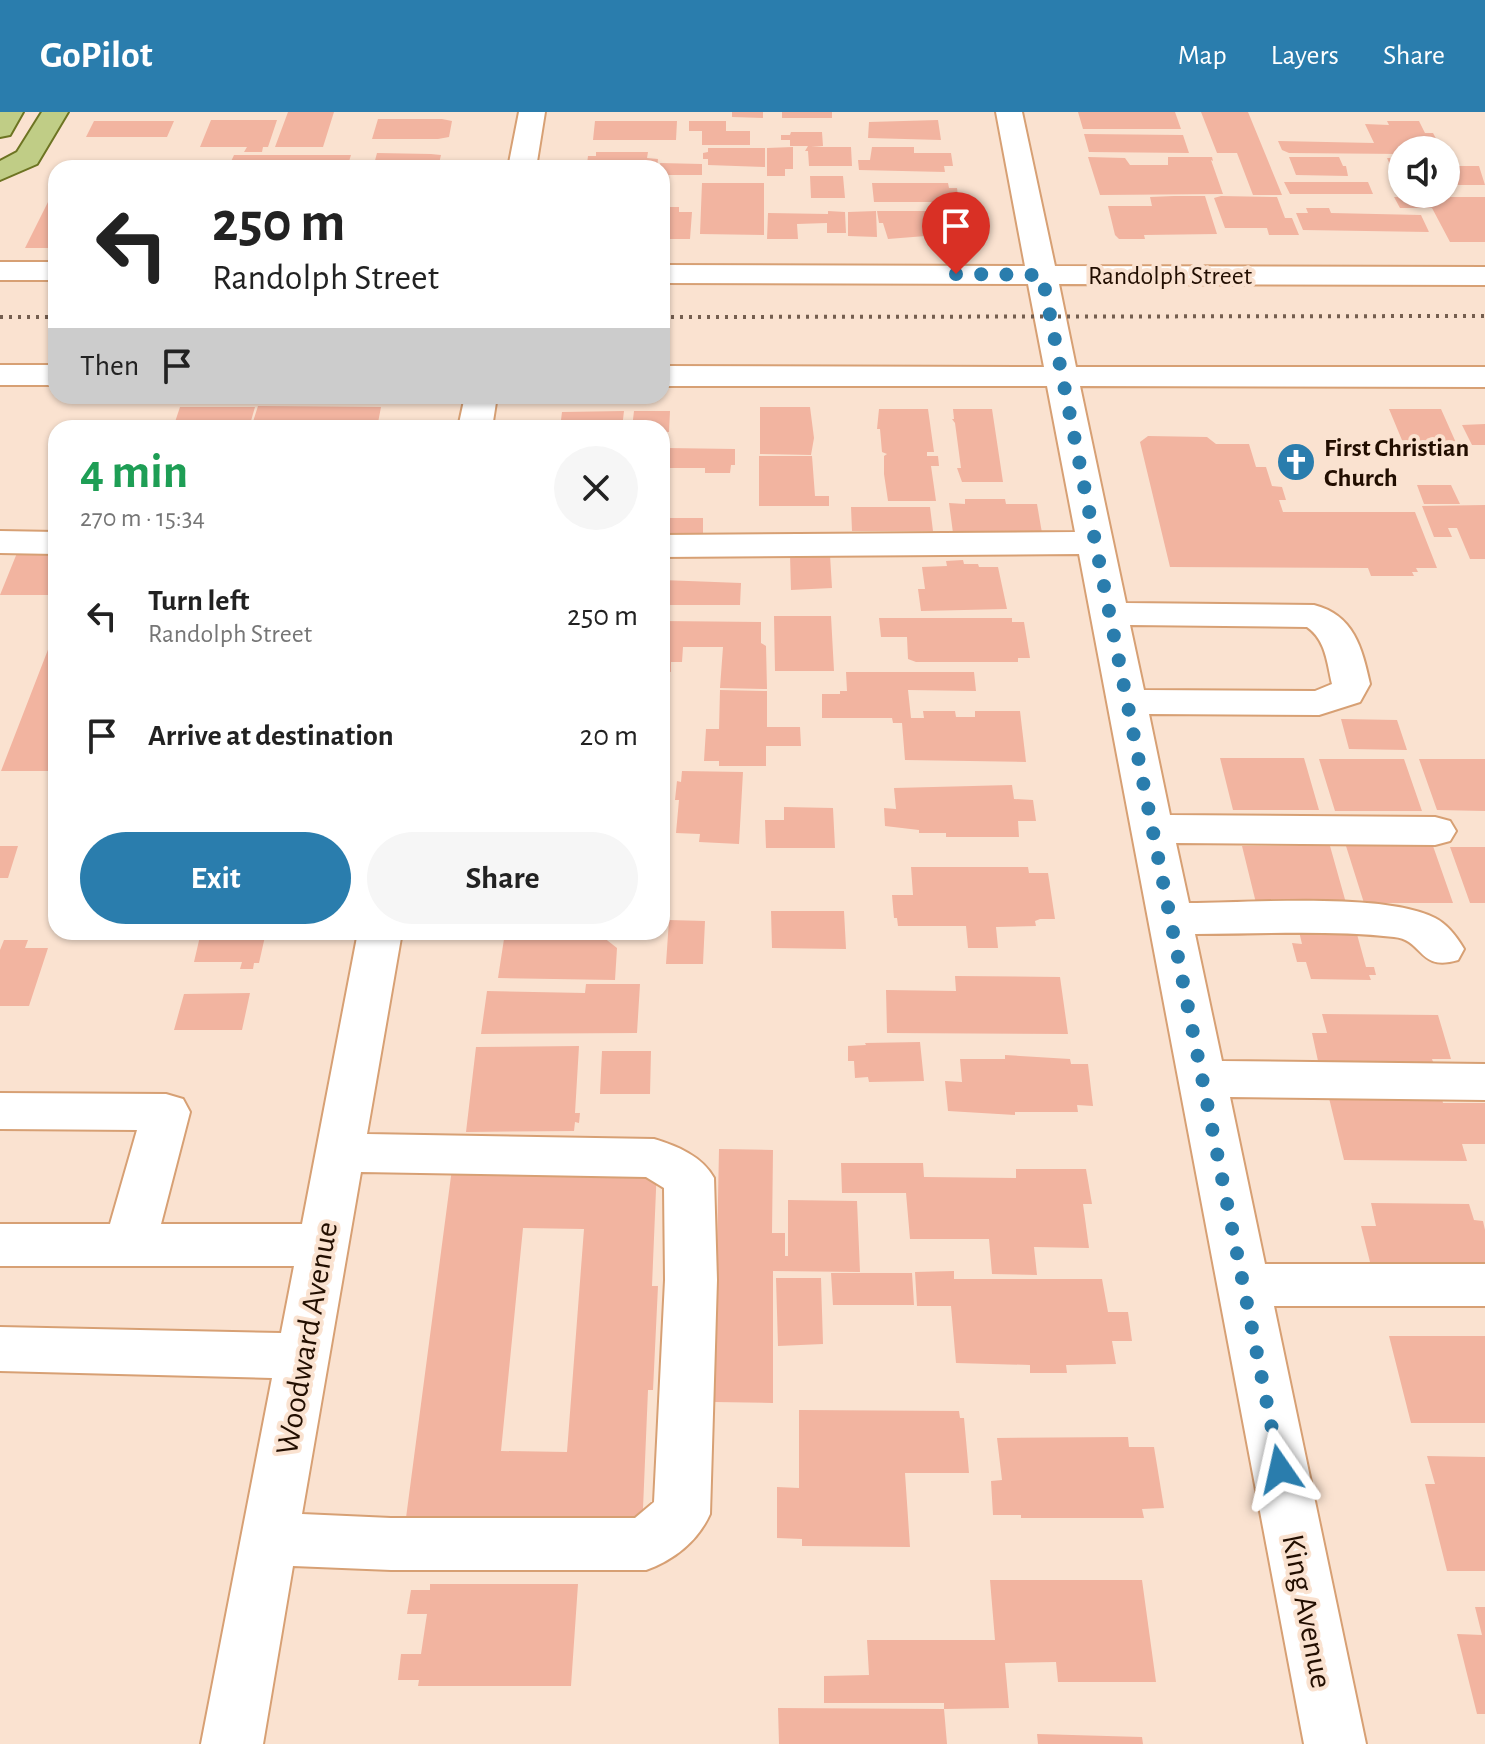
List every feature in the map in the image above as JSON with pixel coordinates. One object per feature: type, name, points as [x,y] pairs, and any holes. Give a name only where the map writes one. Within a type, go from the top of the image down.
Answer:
[{"type":"main road","points":[[0,129],[10,112]]},
{"type":"main road","points":[[0,172],[27,158],[55,112]]},
{"type":"street","points":[[523,160],[532,112]]},
{"type":"street","name":"King Avenue","points":[[1009,112],[1335,1744]]},
{"type":"street","points":[[0,271],[48,271]]},
{"type":"street","name":"Randolph Street","points":[[670,274],[1485,276]]},
{"type":"street","points":[[0,375],[48,375]]},
{"type":"street","points":[[670,376],[1485,377]]},
{"type":"street","points":[[0,542],[48,543]]},
{"type":"street","points":[[670,546],[1095,543]]},
{"type":"street","points":[[1110,614],[1314,616],[1329,622],[1338,634],[1351,684],[1346,693],[1319,703],[1127,702]]},
{"type":"street","points":[[1153,829],[1435,831]]},
{"type":"street","points":[[1170,919],[1328,918],[1404,922],[1423,930],[1442,949]]},
{"type":"street","name":"Woodward Avenue","points":[[232,1744],[379,940]]},
{"type":"street","points":[[1202,1079],[1485,1082]]},
{"type":"street","points":[[0,1111],[166,1112],[130,1245]]},
{"type":"street","points":[[269,1539],[391,1544],[646,1544],[682,1514],[691,1280],[689,1178],[654,1158],[339,1153]]},
{"type":"street","points":[[0,1245],[323,1245]]},
{"type":"street","points":[[1243,1285],[1485,1285]]},
{"type":"street","points":[[0,1349],[302,1356]]},
{"type":"building","points":[[288,112],[334,112],[323,147],[275,147]]},
{"type":"building","points":[[732,112],[763,112],[763,118],[732,117]]},
{"type":"building","points":[[782,112],[832,112],[832,118],[782,118]]},
{"type":"building","points":[[1078,112],[1175,112],[1181,129],[1083,129]]},
{"type":"building","points":[[1201,112],[1248,112],[1282,195],[1253,195],[1237,153],[1217,153]]},
{"type":"building","points":[[378,119],[452,121],[449,137],[372,139]]},
{"type":"building","points":[[211,120],[277,120],[268,147],[263,147],[262,152],[244,152],[247,147],[200,147]]},
{"type":"building","points":[[938,120],[941,140],[868,138],[869,122]]},
{"type":"building","points":[[94,121],[174,121],[167,137],[86,137]]},
{"type":"building","points":[[595,121],[677,121],[676,140],[593,140]]},
{"type":"building","points":[[689,121],[726,121],[726,131],[750,131],[750,145],[702,145],[702,131],[689,131]]},
{"type":"building","points":[[1387,121],[1419,121],[1425,133],[1435,136],[1388,136],[1388,154],[1289,153],[1282,150],[1278,141],[1374,143],[1365,124],[1389,125]]},
{"type":"building","points":[[791,132],[822,132],[823,146],[811,147],[851,147],[852,166],[809,166],[808,151],[805,151],[808,146],[790,146],[790,140],[781,140],[781,135],[790,135]]},
{"type":"building","points":[[1084,134],[1183,135],[1189,153],[1089,152]]},
{"type":"building","points":[[793,147],[793,169],[785,169],[785,176],[767,176],[767,148]]},
{"type":"building","points":[[872,147],[914,147],[914,153],[951,153],[953,166],[944,166],[945,172],[859,170],[858,160],[870,160]]},
{"type":"building","points":[[708,148],[765,148],[765,167],[708,165],[703,153],[708,152]]},
{"type":"building","points":[[596,152],[648,152],[647,158],[658,159],[588,160],[588,156],[596,156]]},
{"type":"building","points":[[377,153],[441,155],[440,160],[375,160]]},
{"type":"building","points":[[234,155],[351,155],[349,160],[232,160]]},
{"type":"building","points":[[1088,157],[1125,158],[1130,165],[1168,165],[1168,157],[1212,157],[1223,194],[1100,195]]},
{"type":"building","points":[[1289,157],[1339,157],[1346,166],[1348,176],[1296,175]]},
{"type":"building","points":[[670,163],[702,164],[702,175],[670,175]]},
{"type":"building","points":[[1460,166],[1479,166],[1485,185],[1460,185]]},
{"type":"building","points":[[810,176],[843,176],[845,198],[811,198]]},
{"type":"building","points":[[1284,182],[1368,182],[1373,194],[1290,194]]},
{"type":"building","points":[[702,183],[764,183],[764,235],[700,234]]},
{"type":"building","points":[[872,183],[948,183],[949,188],[957,188],[958,196],[950,196],[951,202],[874,202]]},
{"type":"building","points":[[1205,196],[1217,234],[1144,235],[1145,239],[1119,239],[1115,235],[1108,206],[1152,206],[1150,197]]},
{"type":"building","points":[[1277,197],[1285,218],[1292,218],[1299,235],[1269,235],[1267,228],[1225,228],[1214,198]]},
{"type":"building","points":[[1460,197],[1485,197],[1485,242],[1450,242],[1432,208],[1460,208]]},
{"type":"building","points":[[48,202],[48,248],[25,248]]},
{"type":"building","points":[[670,207],[679,207],[679,212],[692,212],[690,239],[670,239]]},
{"type":"building","points":[[1306,208],[1329,208],[1331,213],[1421,215],[1429,232],[1303,230],[1296,213],[1308,213]]},
{"type":"building","points":[[828,211],[845,212],[846,233],[827,233],[827,223],[797,224],[798,239],[767,239],[768,213],[828,214]]},
{"type":"building","points":[[876,211],[877,237],[848,236],[848,212]]},
{"type":"building","points":[[877,211],[940,211],[941,216],[960,218],[963,233],[888,239],[883,223],[879,223]]},
{"type":"building","points":[[258,406],[381,407],[379,420],[254,420]]},
{"type":"building","points":[[180,407],[255,407],[251,420],[176,420]]},
{"type":"building","points":[[760,407],[810,407],[814,438],[811,455],[760,454]]},
{"type":"building","points":[[879,409],[928,409],[934,452],[927,452],[927,456],[938,456],[939,466],[931,466],[936,501],[888,501],[884,474],[884,456],[887,454],[882,452],[880,429],[877,429]]},
{"type":"building","points":[[953,409],[992,409],[1003,482],[962,482],[957,468],[961,468]]},
{"type":"building","points":[[1389,409],[1441,409],[1457,445],[1404,445]]},
{"type":"building","points":[[624,411],[623,420],[561,420],[562,412]]},
{"type":"building","points":[[634,411],[670,411],[670,420],[633,420]]},
{"type":"building","points":[[1485,424],[1485,445],[1472,445],[1462,425]]},
{"type":"building","points":[[1148,436],[1207,437],[1216,444],[1249,444],[1256,467],[1266,467],[1272,486],[1282,487],[1286,500],[1279,500],[1283,512],[1415,512],[1437,568],[1416,568],[1418,572],[1412,572],[1414,576],[1371,576],[1368,568],[1170,567],[1140,442]]},
{"type":"building","points":[[670,448],[735,449],[735,465],[731,465],[730,473],[705,473],[705,468],[670,468]]},
{"type":"building","points":[[759,456],[812,456],[815,496],[829,496],[829,506],[759,506]]},
{"type":"building","points":[[1417,485],[1451,485],[1460,504],[1424,504]]},
{"type":"building","points":[[965,499],[1005,499],[1006,504],[1037,504],[1042,533],[953,533],[949,503],[965,504]]},
{"type":"building","points":[[1485,505],[1485,559],[1470,559],[1457,528],[1448,528],[1452,537],[1434,537],[1422,506]]},
{"type":"building","points":[[851,507],[930,507],[933,531],[852,531]]},
{"type":"building","points":[[670,518],[703,518],[703,536],[670,536]]},
{"type":"building","points":[[17,553],[48,553],[48,595],[0,595]]},
{"type":"building","points":[[790,555],[830,555],[832,588],[791,590]]},
{"type":"building","points":[[963,560],[964,564],[978,564],[979,567],[998,567],[1007,609],[921,611],[918,589],[925,589],[922,567],[947,566],[946,561]]},
{"type":"building","points":[[670,580],[741,583],[740,605],[670,605]]},
{"type":"building","points":[[774,616],[831,616],[834,671],[775,671]]},
{"type":"building","points":[[879,618],[1012,618],[1012,622],[1024,622],[1030,658],[1018,658],[1018,662],[916,662],[908,659],[907,637],[881,637]]},
{"type":"building","points":[[670,621],[761,622],[761,643],[766,646],[767,689],[720,688],[723,647],[683,647],[682,662],[671,662],[671,672]]},
{"type":"building","points":[[48,650],[48,771],[1,771]]},
{"type":"building","points":[[846,672],[974,672],[976,691],[908,690],[911,718],[924,718],[923,711],[955,711],[956,717],[975,717],[975,711],[1020,711],[1026,762],[905,760],[902,723],[893,723],[892,718],[822,718],[822,694],[847,691]]},
{"type":"building","points":[[720,690],[767,691],[767,727],[800,727],[801,746],[766,746],[766,766],[719,766],[719,761],[704,761],[706,729],[719,729]]},
{"type":"building","points":[[1341,719],[1397,720],[1407,750],[1349,749]]},
{"type":"building","points":[[1220,758],[1304,758],[1319,810],[1233,810]]},
{"type":"building","points":[[1319,759],[1404,759],[1422,811],[1335,811]]},
{"type":"building","points":[[1419,759],[1485,759],[1485,811],[1437,810]]},
{"type":"building","points":[[682,771],[743,772],[739,844],[699,842],[700,834],[676,833],[679,800],[675,800],[677,781],[681,782]]},
{"type":"building","points":[[1012,785],[1014,799],[1033,800],[1036,821],[1018,821],[1019,837],[946,837],[946,833],[919,833],[919,830],[885,826],[884,808],[896,809],[894,788]]},
{"type":"building","points":[[784,807],[833,808],[835,848],[766,848],[765,820],[784,820]]},
{"type":"building","points":[[0,846],[18,846],[8,878],[0,878]]},
{"type":"building","points":[[1242,846],[1330,846],[1346,903],[1256,903]]},
{"type":"building","points":[[1346,846],[1433,846],[1453,903],[1364,903]]},
{"type":"building","points":[[1450,847],[1485,847],[1485,903],[1470,903]]},
{"type":"building","points":[[911,867],[1028,867],[1029,873],[1048,873],[1055,919],[1040,919],[1035,921],[1036,926],[996,927],[998,948],[968,948],[966,926],[898,926],[897,918],[894,918],[892,895],[913,895]]},
{"type":"building","points":[[771,911],[844,911],[846,949],[772,948]]},
{"type":"building","points":[[670,920],[705,921],[703,964],[666,964]]},
{"type":"building","points":[[1298,927],[1355,927],[1366,967],[1374,967],[1376,975],[1369,975],[1371,980],[1311,979],[1306,962],[1297,962],[1292,943],[1302,944]]},
{"type":"building","points":[[4,940],[28,940],[25,948],[48,948],[29,1006],[0,1006],[0,950]]},
{"type":"building","points":[[199,940],[264,940],[259,963],[254,963],[253,969],[240,969],[242,962],[194,962]]},
{"type":"building","points":[[504,940],[607,940],[617,948],[615,980],[498,978]]},
{"type":"building","points":[[955,976],[1060,977],[1068,1034],[887,1033],[886,990],[956,991]]},
{"type":"building","points":[[586,984],[640,984],[637,1033],[481,1034],[487,991],[585,993]]},
{"type":"building","points":[[250,993],[242,1030],[174,1030],[184,994]]},
{"type":"building","points":[[1322,1014],[1438,1015],[1451,1059],[1432,1059],[1436,1070],[1337,1070],[1335,1061],[1318,1061],[1312,1033],[1327,1033]]},
{"type":"building","points":[[920,1042],[924,1081],[869,1082],[868,1077],[855,1078],[854,1061],[848,1061],[848,1046]]},
{"type":"building","points":[[579,1046],[575,1113],[580,1113],[574,1131],[466,1132],[476,1047]]},
{"type":"building","points":[[602,1051],[651,1051],[650,1094],[600,1094]]},
{"type":"building","points":[[1005,1055],[1070,1059],[1071,1064],[1088,1064],[1093,1106],[1077,1105],[1078,1112],[1015,1112],[1015,1115],[948,1111],[945,1081],[962,1082],[960,1059],[1005,1059]]},
{"type":"building","points":[[1329,1098],[1442,1099],[1443,1103],[1485,1103],[1485,1144],[1462,1144],[1467,1161],[1344,1160]]},
{"type":"building","points":[[719,1149],[773,1150],[772,1233],[785,1233],[785,1256],[788,1256],[788,1200],[857,1201],[860,1272],[773,1271],[773,1403],[714,1402]]},
{"type":"building","points":[[453,1161],[657,1166],[652,1286],[658,1286],[653,1390],[648,1390],[642,1532],[404,1533]],"holes":[[[523,1228],[584,1229],[567,1452],[501,1451]]]},
{"type":"building","points":[[841,1163],[923,1163],[924,1177],[1016,1178],[1016,1169],[1086,1169],[1092,1204],[1083,1204],[1089,1248],[1034,1247],[1037,1275],[992,1274],[989,1239],[910,1239],[906,1193],[842,1193]]},
{"type":"building","points":[[1371,1203],[1469,1204],[1474,1220],[1483,1221],[1485,1271],[1370,1262],[1361,1226],[1376,1226]]},
{"type":"building","points":[[954,1271],[954,1279],[1102,1279],[1108,1312],[1128,1312],[1132,1341],[1112,1341],[1116,1364],[1066,1365],[1067,1373],[1030,1373],[1030,1365],[956,1363],[951,1306],[917,1306],[915,1272]]},
{"type":"building","points":[[831,1273],[912,1273],[914,1305],[833,1305]]},
{"type":"building","points":[[776,1278],[821,1278],[823,1344],[778,1346]]},
{"type":"building","points":[[1389,1336],[1485,1336],[1485,1423],[1411,1423]]},
{"type":"building","points":[[799,1410],[959,1411],[960,1418],[964,1418],[969,1473],[905,1473],[910,1547],[802,1546],[802,1539],[777,1538],[777,1487],[799,1488]]},
{"type":"building","points":[[1128,1437],[1129,1447],[1154,1447],[1164,1508],[1142,1509],[1144,1518],[1021,1518],[1021,1515],[993,1515],[991,1481],[1002,1480],[997,1438]]},
{"type":"building","points":[[1427,1456],[1485,1457],[1485,1571],[1447,1571],[1425,1484],[1435,1484]]},
{"type":"building","points":[[990,1580],[1142,1580],[1156,1682],[1058,1682],[1056,1662],[1005,1663],[1009,1708],[944,1709],[944,1703],[824,1703],[824,1676],[869,1675],[867,1640],[995,1640]]},
{"type":"building","points":[[430,1584],[578,1584],[571,1686],[418,1686],[419,1680],[398,1680],[401,1654],[421,1654],[427,1614],[407,1614],[411,1590],[430,1590]]},
{"type":"building","points":[[1475,1607],[1485,1607],[1485,1714],[1477,1714],[1457,1634],[1482,1635]]},
{"type":"building","points":[[778,1708],[944,1709],[947,1744],[779,1744]]},
{"type":"building","points":[[1037,1734],[1142,1737],[1143,1744],[1038,1744]]},
{"type":"railway","points":[[670,317],[1485,316]]},
{"type":"railway","points":[[0,317],[48,317]]},
{"type":"place","name":"First Christian Church","points":[[1296,462]]},
{"type":"route","points":[[956,274],[1042,275],[1280,1469]]}]
